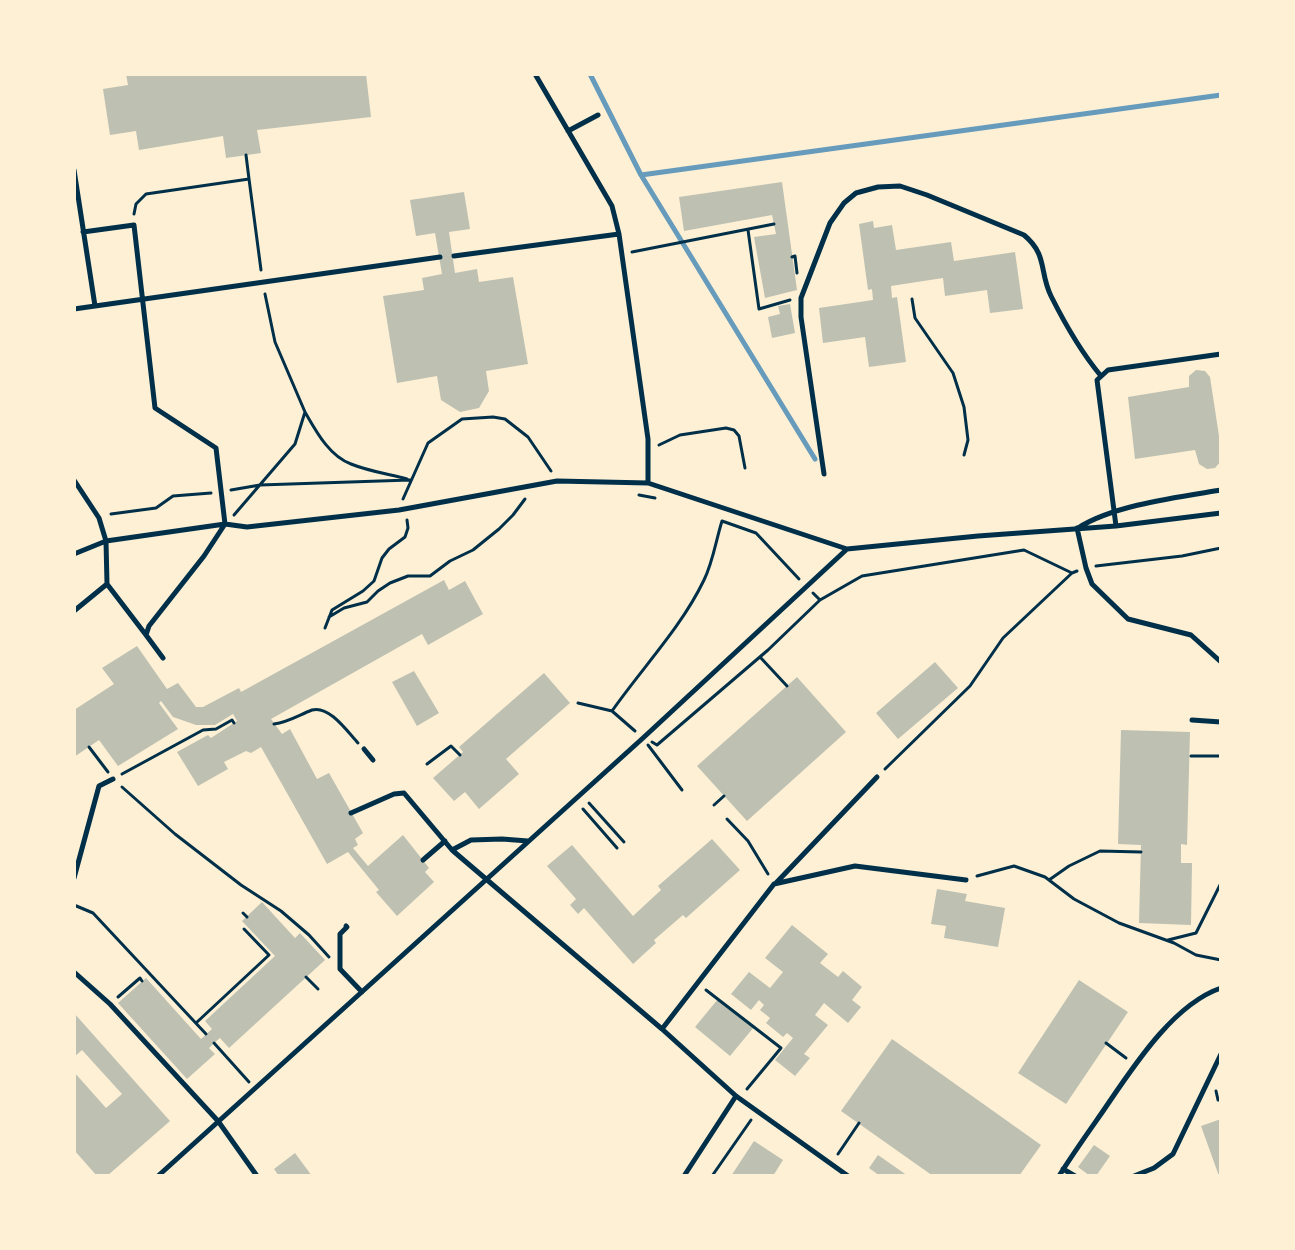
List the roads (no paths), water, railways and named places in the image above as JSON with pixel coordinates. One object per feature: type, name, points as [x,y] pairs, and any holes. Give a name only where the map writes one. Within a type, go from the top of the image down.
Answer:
[{"type":"lane","points":[[535,74],[612,206],[619,234],[648,439],[648,483]]},
{"type":"lane","points":[[568,131],[598,115]]},
{"type":"lane","points":[[74,170],[95,306]]},
{"type":"lane","points":[[824,474],[801,317],[801,298],[830,223],[844,203],[856,193],[878,187],[900,186],[1024,235],[1036,244],[1050,293],[1085,358],[1101,376]]},
{"type":"lane","points":[[83,232],[134,225],[155,408],[216,448],[225,524],[149,626],[146,635]]},
{"type":"lane","points":[[454,256],[619,234]]},
{"type":"lane","points":[[74,309],[440,257]]},
{"type":"lane","points":[[1116,526],[1097,380],[1108,370],[1221,354]]},
{"type":"lane","points":[[74,480],[99,518],[106,541],[107,584],[163,658]]},
{"type":"lane","points":[[74,554],[106,541],[225,524],[247,527],[399,510],[557,481],[648,483],[847,549],[1116,526],[1221,513]]},
{"type":"lane","points":[[1077,528],[1113,512],[1174,497],[1221,490]]},
{"type":"lane","points":[[1077,528],[1092,584],[1128,619],[1191,635],[1221,662]]},
{"type":"lane","points":[[158,1176],[575,800],[847,549]]},
{"type":"lane","points":[[74,611],[107,584]]},
{"type":"lane","points":[[1192,720],[1221,722]]},
{"type":"lane","points":[[364,749],[373,760]]},
{"type":"lane","points":[[662,1029],[774,884],[877,777]]},
{"type":"lane","points":[[74,878],[99,786],[113,779]]},
{"type":"lane","points":[[351,813],[394,794],[404,793],[452,850],[486,880],[738,1097],[848,1176]]},
{"type":"lane","points":[[452,850],[471,840],[529,841]]},
{"type":"lane","points":[[423,860],[445,841]]},
{"type":"lane","points":[[774,884],[855,866],[966,880]]},
{"type":"lane","points":[[346,926],[340,934],[340,969],[362,992]]},
{"type":"lane","points":[[74,972],[110,1004],[218,1121],[257,1176]]},
{"type":"lane","points":[[1059,1176],[1135,1065],[1170,1023],[1207,993],[1221,988]]},
{"type":"lane","points":[[1134,1176],[1154,1168],[1173,1154],[1221,1054]]},
{"type":"lane","points":[[684,1176],[738,1097]]},
{"type":"lane","points":[[1063,1169],[1075,1176]]},
{"type":"waterway","points":[[590,74],[641,175],[815,459]]},
{"type":"waterway","points":[[641,175],[1221,95]]}]
